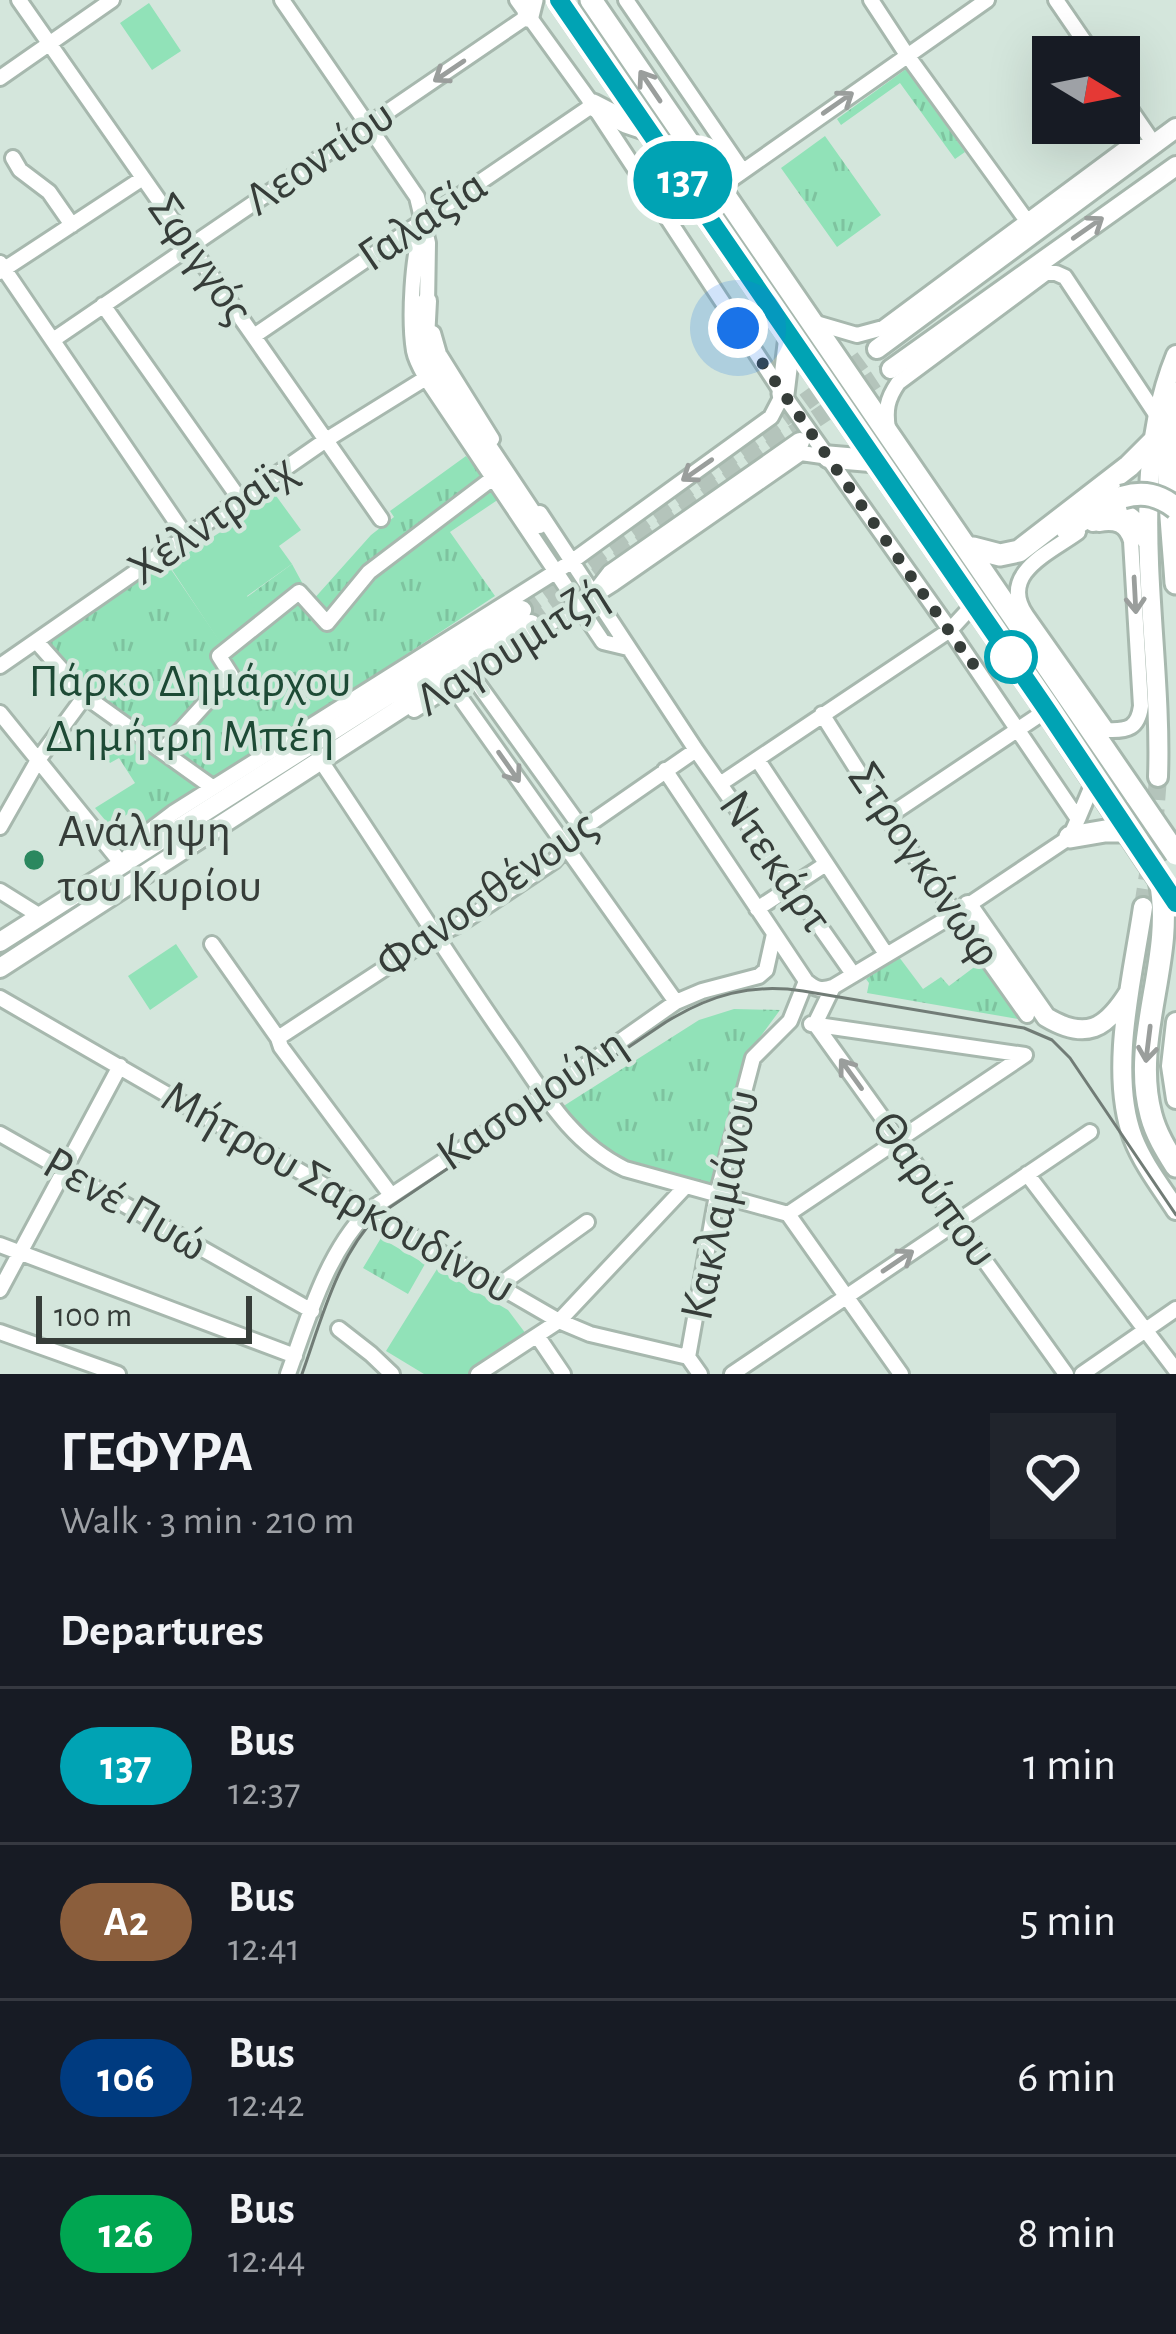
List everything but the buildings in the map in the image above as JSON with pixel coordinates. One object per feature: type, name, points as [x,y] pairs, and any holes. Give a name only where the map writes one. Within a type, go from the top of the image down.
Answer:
[{"type":"highway","points":[[559,0],[1176,903]]},
{"type":"highway","points":[[590,0],[1176,854]]},
{"type":"highway","points":[[593,105],[648,129]]},
{"type":"highway","points":[[782,394],[790,336]]},
{"type":"highway","points":[[1176,393],[1169,466],[1176,583]]},
{"type":"highway","points":[[973,548],[1000,555],[1019,550],[1152,443]]},
{"type":"highway","points":[[829,457],[876,461]]},
{"type":"highway","points":[[954,530],[988,559],[1008,560],[1037,550],[1123,497],[1153,495],[1176,508]]},
{"type":"highway","points":[[1107,730],[1134,792]]},
{"type":"highway","points":[[1074,828],[1128,833]]},
{"type":"highway","points":[[1160,880],[1164,939],[1145,1067],[1150,1111],[1176,1166]]},
{"type":"main road","points":[[878,349],[1176,128]]},
{"type":"main road","points":[[894,375],[1167,182],[1176,166]]},
{"type":"main road","points":[[427,301],[425,339],[430,362],[538,524]]},
{"type":"main road","points":[[1158,776],[1149,487],[1157,416],[1176,355]]},
{"type":"main road","points":[[586,601],[611,574],[800,442]]},
{"type":"main road","points":[[1079,531],[1108,514],[1122,514],[1138,523],[1150,549]]},
{"type":"main road","name":"Λαγουμιτζή","points":[[0,942],[526,617],[0,968]]},
{"type":"main road","points":[[1143,907],[1123,1041],[1126,1116],[1143,1160],[1176,1210]]},
{"type":"main road","points":[[961,909],[1046,1017],[1061,1025],[1080,1031],[1112,1018],[1132,988]]},
{"type":"main road","points":[[1176,1022],[1171,1066],[1176,1099]]},
{"type":"street","name":"Σφιγγός","points":[[20,0],[381,519]]},
{"type":"street","points":[[0,78],[112,0]]},
{"type":"street","points":[[282,0],[414,190],[428,243],[427,301],[439,354],[571,562],[586,601]]},
{"type":"street","points":[[626,0],[742,170]]},
{"type":"street","points":[[871,0],[1027,221]]},
{"type":"street","points":[[719,188],[987,0]]},
{"type":"street","points":[[1056,0],[1081,36]]},
{"type":"street","points":[[526,5],[782,394],[1018,731],[1074,828]]},
{"type":"street","name":"Λεοντίου","points":[[53,340],[369,126],[526,5]]},
{"type":"street","name":"Γαλαξία","points":[[254,336],[593,105]]},
{"type":"street","points":[[811,321],[857,335],[875,332],[1123,150],[1154,144],[1140,124]]},
{"type":"street","points":[[14,158],[20,170],[49,192],[72,225]]},
{"type":"street","points":[[143,178],[1,268],[187,538]]},
{"type":"street","points":[[424,221],[416,244],[415,355],[556,571],[586,601]]},
{"type":"street","points":[[888,434],[885,411],[894,375],[1046,272],[1065,278],[1157,416]]},
{"type":"street","points":[[103,305],[241,502]]},
{"type":"street","name":"Χέλντραϊχ","points":[[0,666],[326,440],[426,378]]},
{"type":"street","name":"Λαγουμιτζή","points":[[122,864],[148,832],[212,788],[571,562],[771,417],[782,394]]},
{"type":"street","name":"Λαγουμιτζή","points":[[131,883],[155,874],[586,601],[801,452],[829,457]]},
{"type":"street","points":[[162,751],[231,675],[219,656],[298,592],[327,622],[369,572],[493,478]]},
{"type":"street","points":[[1111,522],[1124,527],[1131,541],[1139,717],[1132,728],[1107,730],[1026,615],[1016,592],[1021,577],[1079,531],[1111,522]]},
{"type":"street","points":[[995,589],[1026,615]]},
{"type":"street","name":"Ντεκάρτ","points":[[586,601],[629,648],[853,974]]},
{"type":"street","points":[[720,784],[950,631],[974,604]]},
{"type":"street","points":[[36,641],[85,696],[212,788]]},
{"type":"street","points":[[471,674],[582,829]]},
{"type":"street","points":[[452,686],[676,1002]]},
{"type":"street","points":[[0,827],[38,760],[85,696]]},
{"type":"street","points":[[887,817],[1047,710]]},
{"type":"street","points":[[0,712],[122,864]]},
{"type":"street","name":"Στρογκόνωφ","points":[[822,715],[887,817],[961,909],[1028,1015]]},
{"type":"street","name":"Φανοσθένους","points":[[278,1038],[554,860],[582,829],[695,750]]},
{"type":"street","points":[[757,759],[886,954]]},
{"type":"street","points":[[325,767],[434,936],[572,1132],[625,1169],[788,1214],[902,1374]]},
{"type":"street","points":[[665,770],[806,981],[825,990],[961,909],[1074,828],[1094,781]]},
{"type":"street","points":[[757,909],[826,864]]},
{"type":"street","points":[[0,891],[40,916]]},
{"type":"street","name":"Κασομούλη","points":[[288,1374],[342,1245],[368,1211],[676,1002],[759,976],[766,970],[774,934]]},
{"type":"street","points":[[212,944],[281,1047],[391,1195]]},
{"type":"street","name":"Κακλαμάνου","points":[[688,1357],[718,1195],[753,1058],[790,1021],[806,981]]},
{"type":"street","points":[[815,1024],[833,987]]},
{"type":"street","name":"Μήτρου Σαρκουδίνου","points":[[0,998],[559,1322],[688,1357]]},
{"type":"street","points":[[788,1214],[1025,1055],[790,1021]]},
{"type":"street","name":"Θαρύπου","points":[[815,1024],[1066,1374]]},
{"type":"street","points":[[0,1290],[120,1066]]},
{"type":"street","points":[[732,1374],[1090,1132]]},
{"type":"street","name":"Ρενέ Πυώ","points":[[0,1134],[312,1311]]},
{"type":"street","points":[[1027,1174],[1175,1369]]},
{"type":"street","points":[[478,1374],[559,1322],[685,1187]]},
{"type":"street","points":[[498,1286],[587,1222]]},
{"type":"street","points":[[0,1245],[295,1356]]},
{"type":"street","points":[[1082,1374],[1176,1309]]},
{"type":"street","points":[[339,1329],[392,1374]]},
{"type":"street","points":[[0,1332],[118,1374]]},
{"type":"street","points":[[538,1337],[563,1374]]},
{"type":"street","points":[[688,1357],[700,1374]]},
{"type":"green space","points":[[149,3],[181,51],[152,70],[120,23]]},
{"type":"green space","points":[[906,69],[965,152],[955,159],[900,83],[841,125],[837,119]]},
{"type":"green space","points":[[825,136],[881,215],[837,247],[781,168]]},
{"type":"green space","name":"Πάρκο Δημάρχου Δημήτρη Μπέη","points":[[466,456],[499,499],[450,532],[495,596],[140,830],[129,813],[110,826],[95,808],[135,783],[119,758],[110,763],[99,746],[112,740],[119,727],[36,648],[166,562],[219,640],[247,597],[292,564],[312,601],[371,535],[394,517],[390,511]]},
{"type":"green space","points":[[274,493],[301,530],[279,546],[292,564],[247,596],[258,614],[219,641],[169,565]]},
{"type":"green space","points":[[176,944],[198,977],[150,1010],[128,976]]},
{"type":"green space","points":[[899,957],[923,989],[941,977],[949,986],[981,962],[1024,1020],[867,993],[866,979]]},
{"type":"green space","points":[[734,1009],[780,1010],[749,1052],[717,1186],[608,1154],[562,1107],[699,1020]]},
{"type":"green space","points":[[381,1238],[425,1264],[408,1294],[363,1268]]},
{"type":"green space","points":[[437,1269],[508,1310],[529,1338],[471,1374],[424,1374],[386,1351]]},
{"type":"tunnel","points":[[522,610],[877,349]]},
{"type":"tunnel","points":[[531,624],[773,447],[891,369]]},
{"type":"tunnel","points":[[1143,907],[1158,777]]},
{"type":"tram line","points":[[302,1374],[341,1270],[377,1216],[666,1022],[715,998],[748,990],[803,991],[1024,1028],[1052,1040],[1070,1058],[1176,1215]]},
{"type":"bus line","name":"137","points":[[559,0],[1176,903]]},
{"type":"place","name":"Ανάληψη του Κυρίου","points":[[34,860]]},
{"type":"route","points":[[738,328],[972,664],[1011,657]]}]
